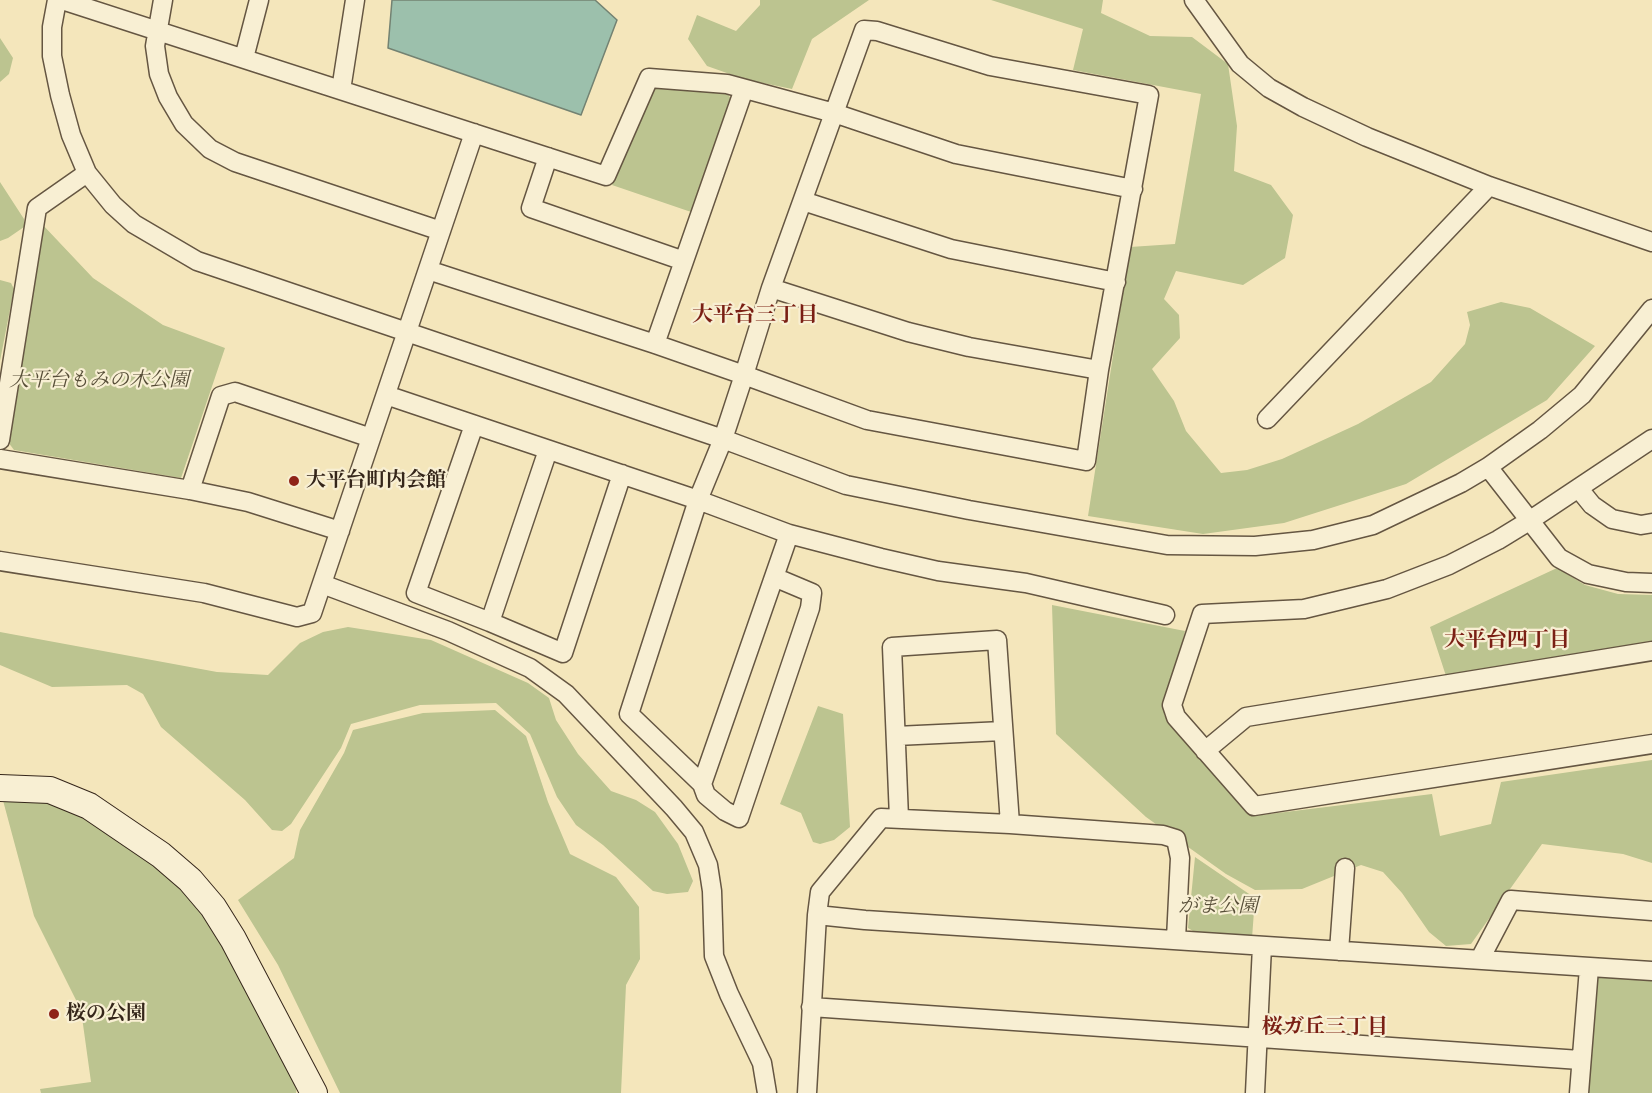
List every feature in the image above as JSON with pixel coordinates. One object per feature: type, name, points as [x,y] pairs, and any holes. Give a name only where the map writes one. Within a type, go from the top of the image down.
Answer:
[{"type":"street","points":[[1133,189],[956,154],[834,112],[727,84],[649,78],[606,176],[60,0],[52,27],[52,56],[60,95],[87,173],[113,205],[134,224],[197,261],[723,439],[846,485],[1167,545],[1255,546],[1323,538],[1373,525],[1461,483],[1540,430],[1582,395],[1652,309]]},
{"type":"street","points":[[163,0],[155,46],[159,74],[168,97],[184,124],[210,149],[235,162],[441,231]]},
{"type":"street","points":[[244,58],[259,0]]},
{"type":"street","points":[[341,90],[355,0]]},
{"type":"street","points":[[1194,0],[1240,64],[1269,88],[1303,107],[1367,137],[1489,186],[1652,242]]},
{"type":"street","points":[[428,270],[655,344],[744,375],[867,420],[1086,461],[1098,370],[1149,95],[990,66],[878,31],[864,30],[771,288],[744,375],[723,439],[698,500],[629,714],[702,784],[706,795],[725,812],[739,818],[810,608],[812,593],[774,577]]},
{"type":"street","points":[[655,344],[744,89]]},
{"type":"street","points":[[0,561],[204,593],[297,617],[312,613],[474,134]]},
{"type":"street","points":[[548,157],[531,208],[684,261]]},
{"type":"street","points":[[0,440],[37,208],[87,173]]},
{"type":"street","points":[[1267,419],[1489,186]]},
{"type":"street","points":[[803,201],[951,249],[1116,282]]},
{"type":"street","points":[[771,288],[908,332],[958,345],[1098,370]]},
{"type":"street","points":[[190,489],[221,396],[235,392],[371,438]]},
{"type":"street","points":[[386,395],[698,500],[789,534],[938,571],[1026,583],[1165,615]]},
{"type":"street","points":[[474,425],[416,593],[490,621],[563,654],[622,474]]},
{"type":"street","points":[[1652,439],[1529,521],[1449,565],[1387,589],[1304,609],[1202,614],[1172,705],[1176,717],[1254,806],[1652,744]]},
{"type":"street","points":[[490,621],[548,450]]},
{"type":"street","points":[[0,459],[190,489],[248,502],[340,531]]},
{"type":"street","points":[[1488,467],[1559,558],[1588,574],[1626,582],[1652,583]]},
{"type":"street","points":[[1579,489],[1592,505],[1612,519],[1641,525],[1652,524]]},
{"type":"street","points":[[702,784],[789,534]]},
{"type":"street","points":[[322,584],[448,631],[530,668],[566,694],[674,808],[694,832],[708,865],[712,891],[714,956],[762,1064],[767,1093]]},
{"type":"street","points":[[899,818],[892,647],[997,640],[1010,824]]},
{"type":"street","points":[[1205,750],[1246,717],[1652,651]]},
{"type":"street","points":[[896,736],[1003,731]]},
{"type":"street","points":[[0,788],[50,790],[89,806],[161,855],[190,880],[213,907],[233,939],[314,1093]]},
{"type":"street","points":[[807,1093],[820,892],[882,818],[1010,824],[1163,835],[1176,839],[1180,858],[1176,939]]},
{"type":"street","points":[[1339,951],[1346,868]]},
{"type":"street","points":[[1480,959],[1511,900],[1652,911]]},
{"type":"street","points":[[817,915],[1652,971]]},
{"type":"street","points":[[1255,1093],[1262,946]]},
{"type":"street","points":[[1579,1093],[1588,968]]},
{"type":"street","points":[[811,1007],[1345,1046],[1580,1060]]},
{"type":"green space","points":[[760,0],[869,0],[812,39],[792,89],[744,79],[707,66],[688,39],[697,15],[736,31],[760,5]]},
{"type":"green space","points":[[991,0],[1103,0],[1101,13],[1150,36],[1192,37],[1228,64],[1237,126],[1234,171],[1271,185],[1293,215],[1285,258],[1243,285],[1176,271],[1164,299],[1179,315],[1180,338],[1152,369],[1174,401],[1186,431],[1221,473],[1247,470],[1282,459],[1358,424],[1431,382],[1465,344],[1470,325],[1467,312],[1501,302],[1530,308],[1595,346],[1547,400],[1406,484],[1284,523],[1203,534],[1088,516],[1130,247],[1175,244],[1201,94],[1073,70],[1083,29]]},
{"type":"green space","points":[[0,38],[13,58],[9,74],[0,82]]},
{"type":"green space","points":[[663,87],[727,93],[734,103],[694,213],[612,185],[650,90]]},
{"type":"green space","points":[[0,182],[24,219],[24,227],[0,241]]},
{"type":"green space","name":"大平台もみの木公園","points":[[41,223],[93,278],[163,325],[225,348],[181,478],[14,450],[8,442]]},
{"type":"green space","points":[[0,280],[11,283],[14,289],[0,361]]},
{"type":"green space","points":[[1557,568],[1585,585],[1618,594],[1652,595],[1652,642],[1446,676],[1430,627]]},
{"type":"green space","points":[[1052,605],[1185,631],[1164,715],[1253,816],[1432,794],[1440,836],[1491,824],[1501,782],[1652,760],[1652,863],[1623,854],[1542,844],[1471,944],[1446,946],[1429,932],[1402,893],[1383,872],[1361,865],[1302,889],[1255,890],[1226,874],[1146,817],[1056,734]]},
{"type":"green space","points":[[348,627],[431,640],[528,683],[549,698],[556,720],[578,754],[611,791],[636,800],[655,812],[678,844],[693,881],[688,892],[667,894],[653,891],[603,845],[576,825],[557,797],[530,734],[496,703],[420,705],[351,724],[341,748],[291,824],[282,831],[272,830],[245,800],[161,727],[143,694],[127,685],[52,687],[0,665],[0,632],[217,672],[268,675],[300,643],[323,632]]},
{"type":"green space","points":[[818,706],[843,714],[850,827],[834,840],[820,844],[813,842],[801,813],[780,804]]},
{"type":"green space","points":[[495,710],[526,736],[548,802],[570,854],[616,877],[639,907],[640,959],[626,985],[621,1093],[340,1093],[278,965],[238,900],[294,858],[300,830],[344,753],[353,730],[423,713]]},
{"type":"green space","points":[[1,793],[55,798],[163,866],[206,910],[297,1083],[296,1093],[41,1093],[40,1089],[91,1082],[81,1010],[34,916]]},
{"type":"green space","name":"がま公園","points":[[1195,857],[1255,898],[1252,938],[1198,934],[1188,928]]},
{"type":"green space","points":[[1596,977],[1652,981],[1652,1093],[1586,1093]]},
{"type":"shaded area","points":[[392,0],[595,0],[617,20],[581,115],[388,48]]},
{"type":"place","name":"大平台町内会館","points":[[294,481]]},
{"type":"place","name":"桜の公園","points":[[54,1014]]},
{"type":"district","name":"大平台三丁目","points":[[755,315]]},
{"type":"district","name":"大平台四丁目","points":[[1507,640]]},
{"type":"district","name":"桜ガ丘三丁目","points":[[1325,1027]]}]
